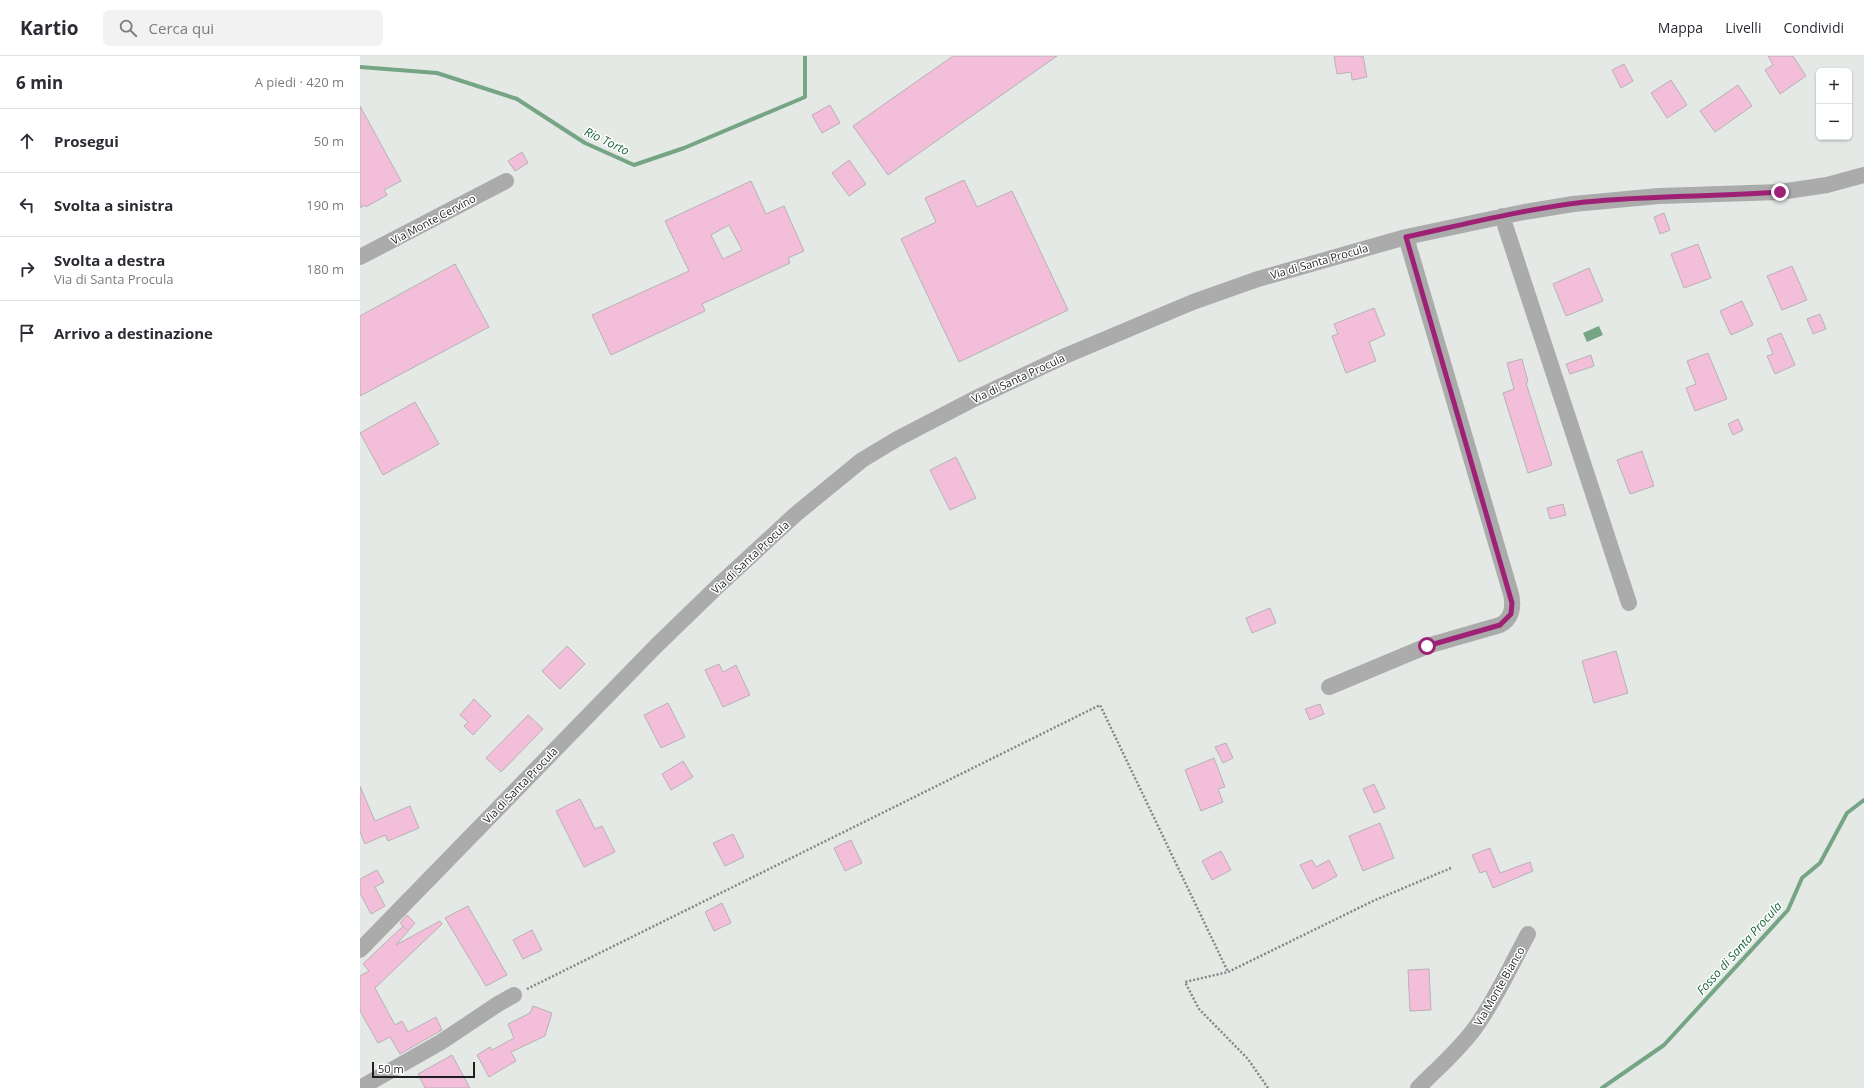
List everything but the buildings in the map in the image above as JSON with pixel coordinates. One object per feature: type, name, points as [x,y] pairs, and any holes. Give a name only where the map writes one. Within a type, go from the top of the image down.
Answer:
[{"type":"street","name":"Via di Santa Procula","points":[[360,950],[692,611],[809,502],[862,460],[897,439],[974,399],[1153,317],[1258,279],[1406,237],[1502,216],[1558,206],[1615,199],[1795,190],[1827,185],[1864,175]]},
{"type":"street","name":"Via Monte Cervino","points":[[360,257],[506,181]]},
{"type":"street","points":[[1502,216],[1629,603]]},
{"type":"street","points":[[1329,687],[1427,646],[1500,625],[1508,619],[1512,609],[1511,594],[1406,237]]},
{"type":"street","name":"Via Monte Bianco","points":[[1418,1088],[1462,1044],[1476,1027],[1489,1007],[1528,934]]},
{"type":"street","points":[[360,1088],[441,1042],[514,995]]},
{"type":"path","points":[[514,995],[1100,705],[1228,972]]},
{"type":"path","points":[[1268,1088],[1248,1059],[1199,1009],[1185,982],[1228,972],[1373,901],[1451,868]]},
{"type":"shaded area","points":[[1599,326],[1603,335],[1587,342],[1583,333]]},
{"type":"waterway","name":"Rio Torto","points":[[360,67],[437,73],[517,99],[585,143],[634,165],[684,148],[805,97],[805,56]]},
{"type":"waterway","name":"Fosso di Santa Procula","points":[[1602,1088],[1664,1045],[1788,910],[1802,878],[1820,863],[1847,813],[1864,800]]},
{"type":"route","points":[[1427,646],[1496,627],[1504,623],[1511,614],[1512,603],[1511,594],[1406,237],[1524,212],[1586,202],[1659,196],[1780,192]]}]
